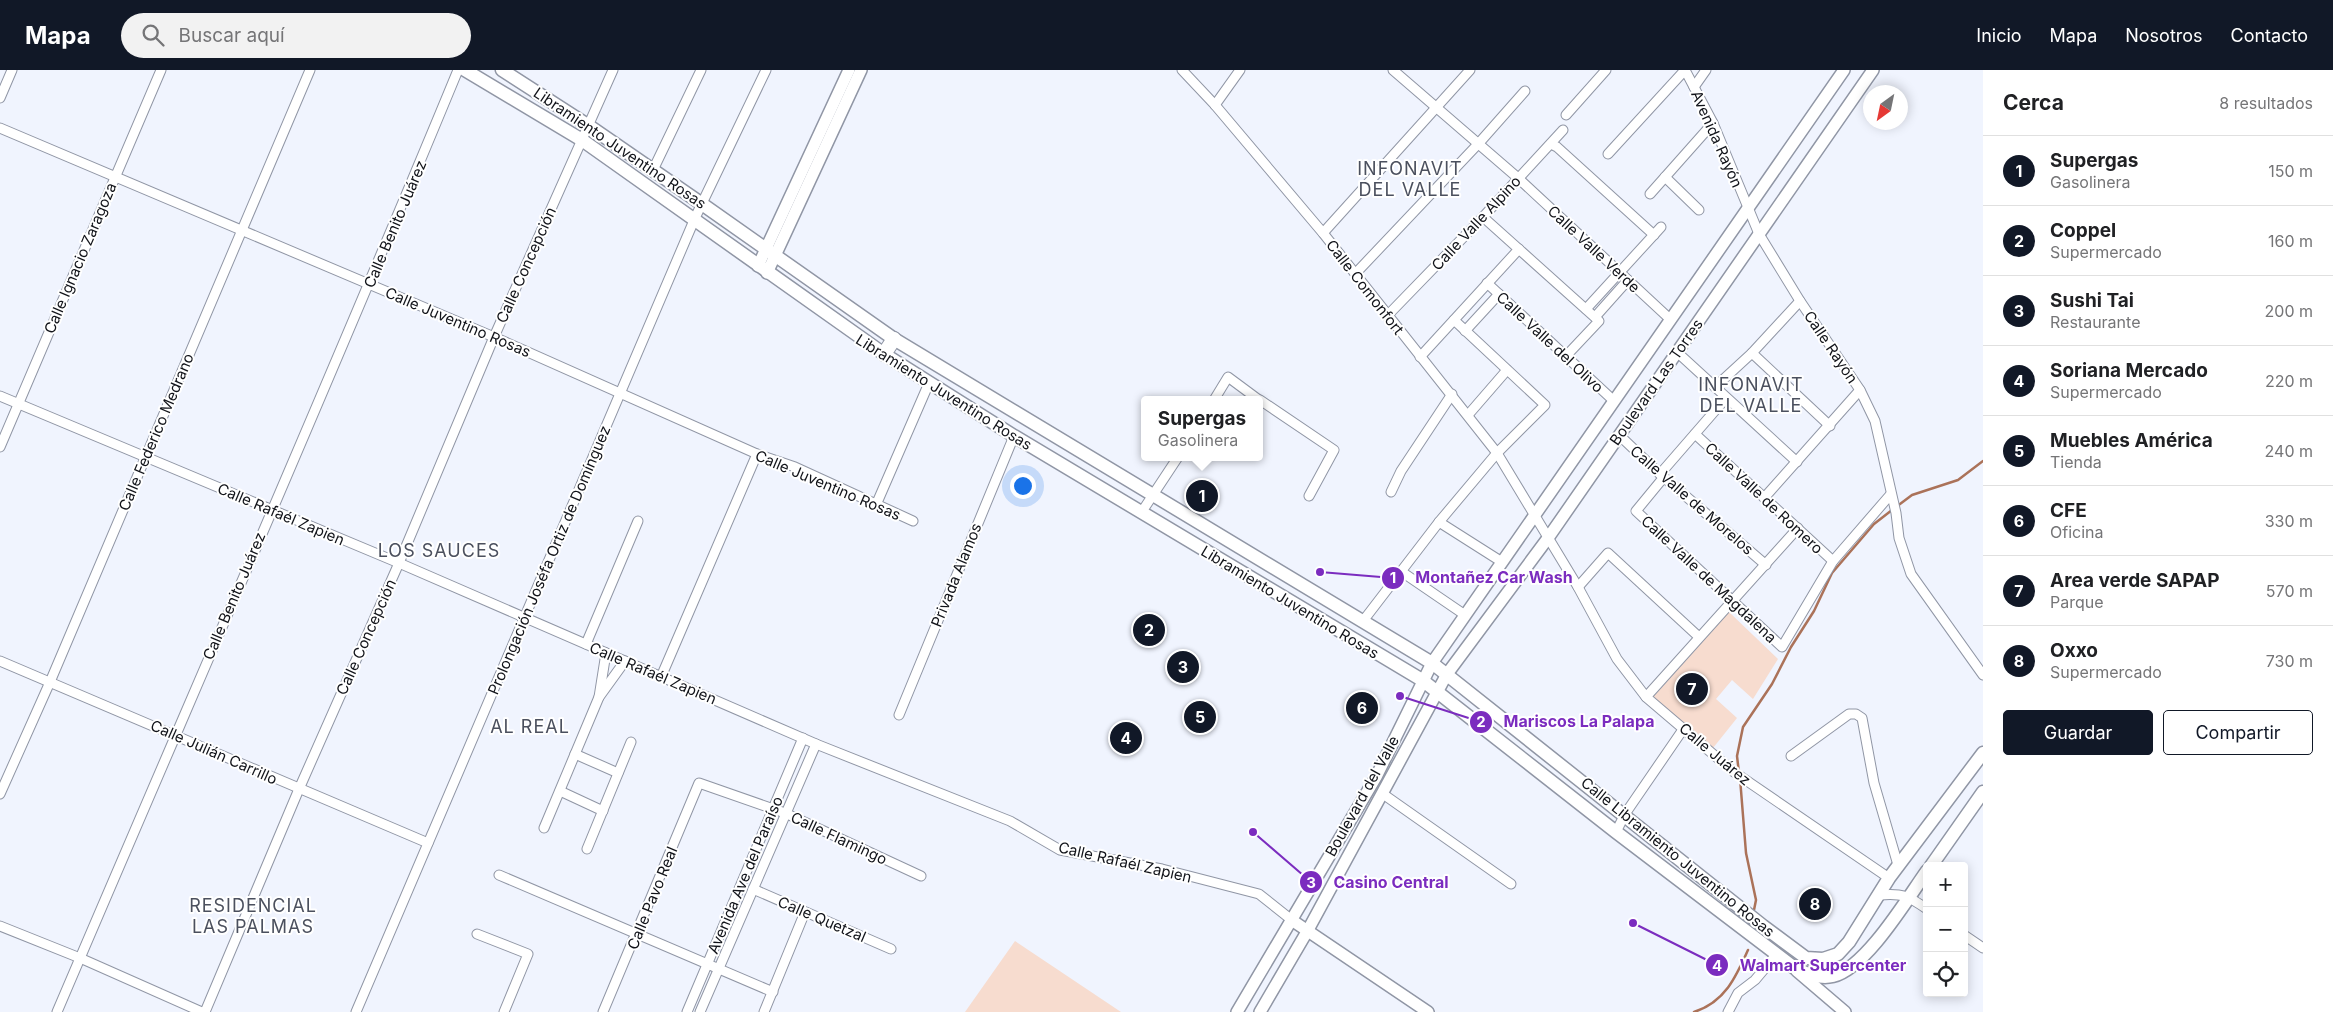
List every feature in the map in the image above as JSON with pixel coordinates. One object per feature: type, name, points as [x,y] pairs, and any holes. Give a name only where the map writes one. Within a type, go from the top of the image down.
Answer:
[{"type":"main road","name":"Libramiento Juventino Rosas","points":[[465,70],[582,140],[695,218],[762,269],[929,383],[1141,513],[1422,680],[1438,692]]},
{"type":"main road","name":"Libramiento Juventino Rosas","points":[[502,70],[589,126],[894,339],[1153,497],[1432,663],[1447,674]]},
{"type":"main road","points":[[884,354],[894,339]]},
{"type":"main road","name":"Calle Libramiento Juventino Rosas","points":[[1447,674],[1625,814],[1762,926],[1806,958],[1823,960],[1838,954],[1849,942],[1898,865],[1983,753]]},
{"type":"main road","name":"Calle Libramiento Juventino Rosas","points":[[1438,692],[1776,955],[1796,969],[1815,977],[1832,976],[1848,970],[1864,956],[1923,877]]},
{"type":"main road","points":[[1934,862],[1983,792]]},
{"type":"street","points":[[0,98],[12,70]]},
{"type":"street","name":"Calle Ignacio Zaragoza","points":[[0,447],[161,70]]},
{"type":"street","name":"Calle Federico Medrano","points":[[0,794],[50,682],[310,70]]},
{"type":"street","name":"Calle Benito Juárez","points":[[57,1012],[174,735],[370,285],[458,70]]},
{"type":"street","name":"Calle Concepción","points":[[204,1012],[399,563],[494,337],[613,70]]},
{"type":"street","points":[[653,170],[701,70]]},
{"type":"street","name":"Prolongación Joséfa Ortiz de Domínguez","points":[[357,1012],[695,218],[766,70]]},
{"type":"street","points":[[771,252],[849,70]]},
{"type":"street","points":[[762,269],[862,70]]},
{"type":"street","name":"Calle Comonfort","points":[[1182,70],[1215,105],[1323,233],[1387,316],[1452,394],[1497,453],[1534,516]]},
{"type":"street","points":[[1215,105],[1240,70]]},
{"type":"street","points":[[1323,233],[1438,108],[1470,70]]},
{"type":"street","points":[[1566,115],[1606,70]]},
{"type":"street","points":[[1608,154],[1685,70]]},
{"type":"street","name":"Avenida Rayón","points":[[1685,70],[1713,123],[1748,208]]},
{"type":"street","points":[[1694,86],[1706,70]]},
{"type":"street","name":"Boulevard Las Torres","points":[[1422,680],[1465,615],[1844,70]]},
{"type":"street","name":"Boulevard Las Torres","points":[[1438,692],[1447,674],[1548,538],[1873,70]]},
{"type":"street","name":"Calle Valle Verde","points":[[1395,71],[1518,178],[1671,320]]},
{"type":"street","points":[[1355,274],[1479,143],[1525,91]]},
{"type":"street","points":[[1650,194],[1713,123]]},
{"type":"street","name":"Calle Juventino Rosas","points":[[0,128],[494,337],[757,454],[795,467],[913,521]]},
{"type":"street","name":"Calle Valle Alpino","points":[[1387,316],[1483,217],[1563,130]]},
{"type":"street","points":[[1550,144],[1557,147],[1654,235]]},
{"type":"street","points":[[1665,177],[1699,210]]},
{"type":"street","name":"Calle Rayón","points":[[1748,208],[1759,234],[1800,301],[1860,390],[1876,421],[1896,513],[1899,538],[1911,574],[1983,675]]},
{"type":"street","points":[[1483,217],[1597,319]]},
{"type":"street","points":[[1566,356],[1597,319],[1624,277],[1654,235],[1662,227]]},
{"type":"street","points":[[1420,357],[1519,249]]},
{"type":"street","points":[[1586,309],[1624,277]]},
{"type":"street","name":"Calle Valle del Olivo","points":[[1487,283],[1614,401]]},
{"type":"street","points":[[1465,331],[1498,294]]},
{"type":"street","points":[[1715,387],[1752,353],[1800,301]]},
{"type":"street","points":[[1362,622],[1439,522],[1497,453],[1545,405],[1454,320]]},
{"type":"street","points":[[1678,353],[1797,462]]},
{"type":"street","points":[[1752,353],[1830,426]]},
{"type":"street","points":[[1468,415],[1507,370]]},
{"type":"street","points":[[1216,396],[1228,377],[1254,396]]},
{"type":"street","points":[[876,505],[929,383]]},
{"type":"street","points":[[1764,498],[1860,390]]},
{"type":"street","points":[[1391,492],[1401,472],[1452,394]]},
{"type":"street","name":"Calle Rafaél Zapien","points":[[0,396],[399,563],[816,744],[1010,821],[1060,850],[1162,869],[1259,894],[1293,921],[1428,1012]]},
{"type":"street","points":[[1662,476],[1726,398]]},
{"type":"street","points":[[1263,403],[1334,450],[1309,496]]},
{"type":"street","name":"Calle Valle de Romero","points":[[1695,434],[1833,562]]},
{"type":"street","name":"Calle Valle de Morelos","points":[[1619,435],[1662,476],[1766,565]]},
{"type":"street","name":"Privada Alamos","points":[[899,715],[1014,436]]},
{"type":"street","points":[[661,677],[757,454]]},
{"type":"street","points":[[1141,513],[1176,461]]},
{"type":"street","name":"Calle Valle de Magdalena","points":[[1662,476],[1636,511],[1782,647],[1833,562]]},
{"type":"street","points":[[1833,562],[1892,498]]},
{"type":"street","name":"Calle Juárez","points":[[1534,516],[1578,587],[1617,659],[1646,697],[1746,781],[1889,878]]},
{"type":"street","points":[[586,644],[638,521]]},
{"type":"street","points":[[1439,522],[1502,562]]},
{"type":"street","points":[[1646,697],[1798,528]]},
{"type":"street","points":[[1578,587],[1608,553],[1699,637]]},
{"type":"street","points":[[1402,572],[1465,615]]},
{"type":"street","points":[[599,698],[606,653]]},
{"type":"street","name":"Calle Julián Carrillo","points":[[0,661],[299,790],[428,843]]},
{"type":"street","points":[[544,828],[599,698],[625,661]]},
{"type":"street","name":"Boulevard del Valle","points":[[1237,1012],[1293,921],[1376,777],[1422,680]]},
{"type":"street","name":"Boulevard del Valle","points":[[1260,1012],[1308,930],[1438,692]]},
{"type":"street","points":[[1791,756],[1849,714],[1856,714],[1862,718],[1874,784],[1898,865]]},
{"type":"street","points":[[1616,832],[1625,814],[1684,728]]},
{"type":"street","name":"Avenida Ave del Paraíso","points":[[687,1012],[803,738]]},
{"type":"street","points":[[587,849],[631,742]]},
{"type":"street","name":"Avenida Ave del Paraíso","points":[[700,1012],[816,744]]},
{"type":"street","points":[[575,754],[618,773]]},
{"type":"street","name":"Calle Flamingo","points":[[699,783],[785,813],[921,876]]},
{"type":"street","name":"Calle Pavo Real","points":[[603,1012],[638,933],[699,783]]},
{"type":"street","points":[[560,792],[603,810]]},
{"type":"street","points":[[1383,794],[1511,884]]},
{"type":"street","points":[[1344,830],[1348,836],[1350,851]]},
{"type":"street","points":[[499,875],[773,992]]},
{"type":"street","name":"Calle Quetzal","points":[[753,889],[892,949]]},
{"type":"street","points":[[1880,895],[1898,893],[1909,896],[1924,907]]},
{"type":"street","points":[[764,1012],[805,912]]},
{"type":"street","points":[[0,926],[80,958],[204,1012]]},
{"type":"street","points":[[477,934],[528,954],[504,1012]]},
{"type":"street","points":[[1968,938],[1983,948]]},
{"type":"street","points":[[1728,1012],[1738,993],[1755,980],[1776,955]]},
{"type":"street","points":[[1796,969],[1845,1012]]},
{"type":"shaded area","points":[[1729,612],[1778,659],[1753,699],[1732,680],[1716,699],[1737,718],[1713,748],[1652,698]]},
{"type":"shaded area","points":[[1015,941],[1121,1012],[965,1012]]},
{"type":"waterway","points":[[1896,507],[1912,495],[1958,480],[1983,461]]},
{"type":"waterway","points":[[1739,773],[1737,756],[1743,727],[1772,684],[1791,647],[1814,611],[1832,573],[1874,524],[1892,510]]},
{"type":"waterway","points":[[1740,778],[1746,853],[1756,900],[1754,910]]},
{"type":"waterway","points":[[1694,1012],[1705,1008],[1722,995],[1734,979],[1748,950]]},
{"type":"place","name":"Supergas","points":[[1202,496]]},
{"type":"place","name":"Montañez Car Wash","points":[[1320,572]]},
{"type":"place","name":"Coppel","points":[[1149,630]]},
{"type":"place","name":"Sushi Tai","points":[[1183,667]]},
{"type":"place","name":"Area verde SAPAP","points":[[1692,689]]},
{"type":"place","name":"Mariscos La Palapa","points":[[1400,696]]},
{"type":"place","name":"CFE","points":[[1362,708]]},
{"type":"place","name":"Muebles América","points":[[1200,717]]},
{"type":"place","name":"Soriana Mercado","points":[[1126,738]]},
{"type":"place","name":"Casino Central","points":[[1253,832]]},
{"type":"place","name":"Oxxo","points":[[1815,904]]},
{"type":"place","name":"Walmart Supercenter","points":[[1633,923]]},
{"type":"district","name":"INFONAVIT DEL VALLE","points":[[1410,178]]},
{"type":"district","name":"INFONAVIT DEL VALLE","points":[[1751,394]]},
{"type":"district","name":"LOS SAUCES","points":[[439,550]]},
{"type":"district","name":"AL REAL","points":[[530,726]]},
{"type":"district","name":"RESIDENCIAL LAS PALMAS","points":[[253,915]]}]
